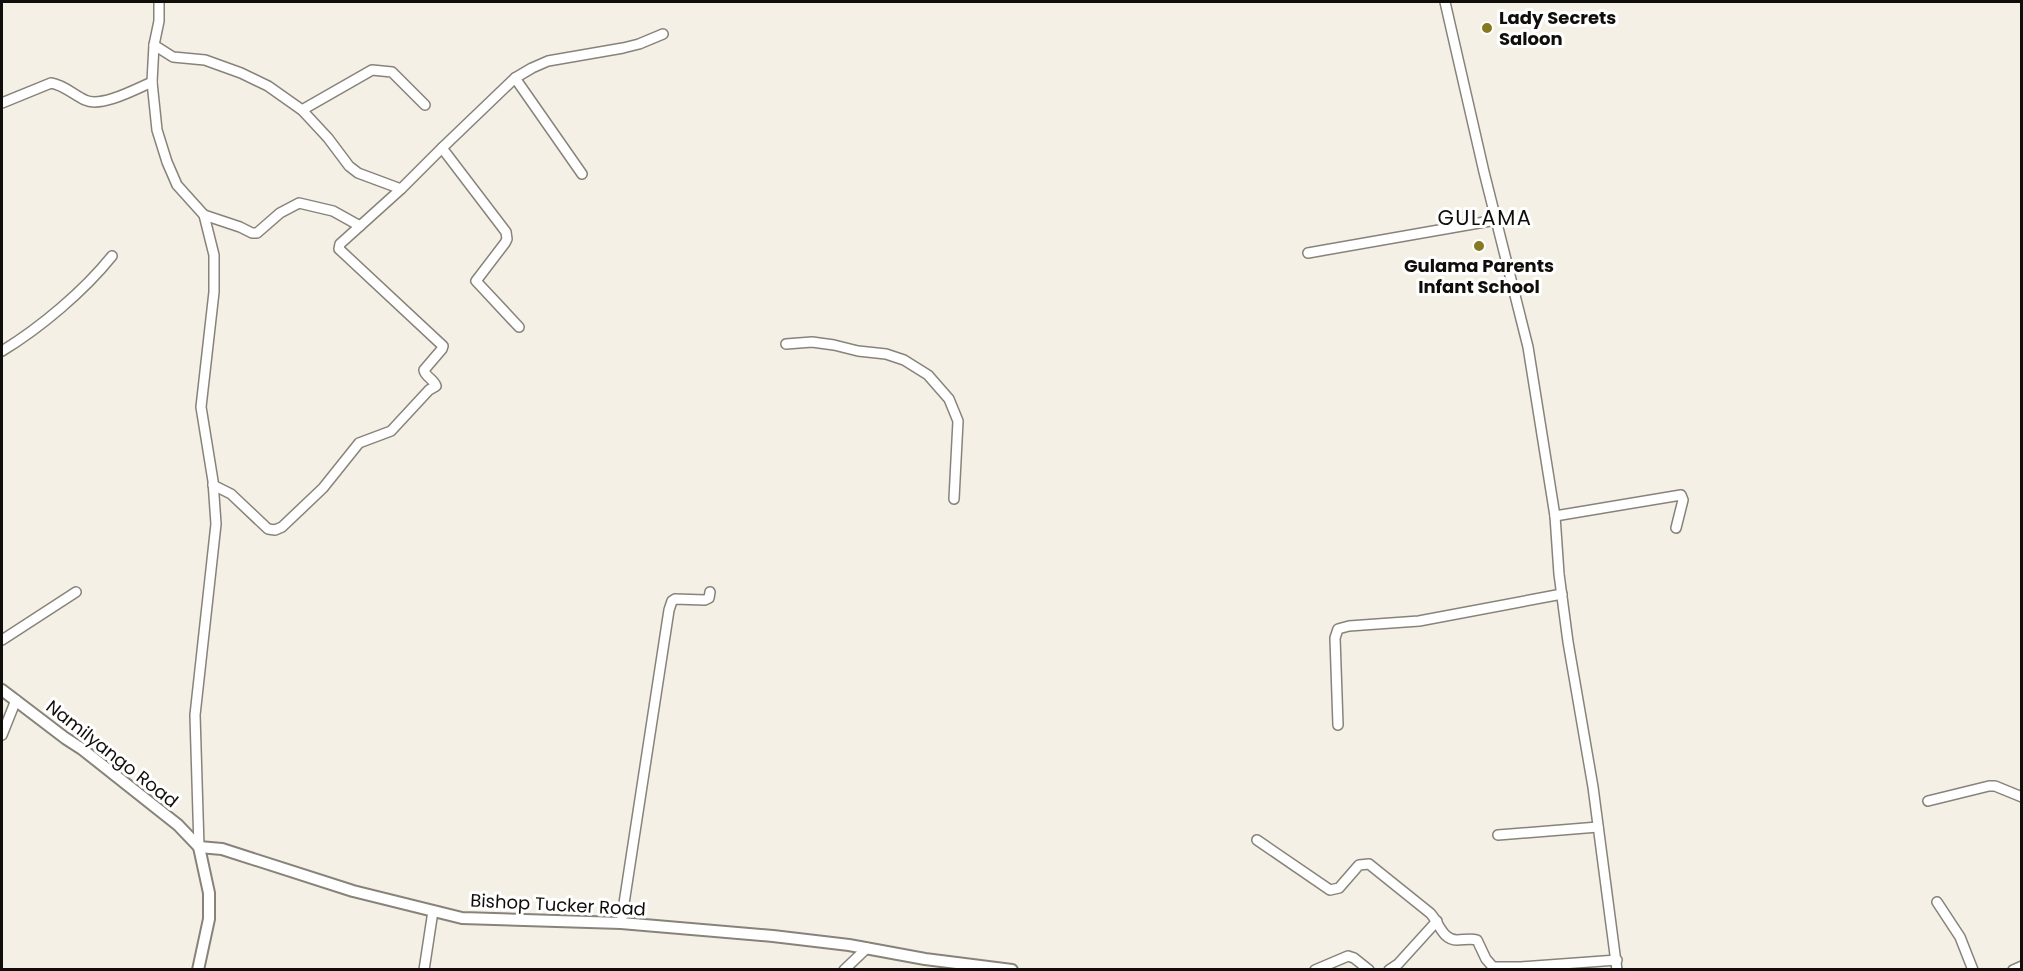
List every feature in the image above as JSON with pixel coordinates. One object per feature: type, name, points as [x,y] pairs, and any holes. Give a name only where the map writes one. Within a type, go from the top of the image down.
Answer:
[{"type":"main road","name":"Namilyango Road","points":[[2,690],[82,749],[178,825],[199,847]]},
{"type":"main road","name":"Bishop Tucker Road","points":[[199,847],[222,849],[353,891],[462,918],[621,923],[773,936],[867,948],[925,959],[1012,969]]},
{"type":"main road","points":[[198,969],[209,919],[209,893],[199,847]]},
{"type":"street","points":[[159,2],[152,82],[157,130],[177,185],[204,215],[214,255],[214,292],[201,407],[213,485],[216,524],[195,715],[199,847]]},
{"type":"street","points":[[1257,840],[1330,890],[1340,888],[1359,865],[1369,864],[1422,906],[1437,921],[1449,940],[1477,940],[1486,959],[1493,967],[1617,964],[1588,753],[1575,686],[1562,594],[1555,516],[1528,347],[1445,2]]},
{"type":"street","points":[[213,485],[231,494],[268,529],[275,530],[282,527],[323,488],[359,443],[392,431],[429,390],[436,386],[423,371],[442,350],[442,344],[339,249],[340,244],[401,189],[515,78],[548,61],[623,48],[663,34]]},
{"type":"street","points":[[154,45],[173,57],[205,60],[268,86],[302,110],[328,138],[349,166],[358,173],[401,189]]},
{"type":"street","points":[[302,110],[372,70],[392,72],[425,105]]},
{"type":"street","points":[[515,78],[582,174]]},
{"type":"street","points":[[2,103],[51,84],[58,85],[92,102],[109,100],[152,82]]},
{"type":"street","points":[[442,148],[506,232],[505,243],[476,281],[519,327]]},
{"type":"street","points":[[204,215],[252,233],[258,233],[280,213],[298,204],[333,211],[360,226]]},
{"type":"street","points":[[1308,253],[1496,220]]},
{"type":"street","points":[[2,351],[28,334],[95,278],[112,256]]},
{"type":"street","points":[[786,344],[812,342],[886,354],[904,360],[928,375],[949,399],[958,421],[954,499]]},
{"type":"street","points":[[1555,516],[1681,495],[1683,500],[1676,528]]},
{"type":"street","points":[[2,639],[76,592]]},
{"type":"street","points":[[621,923],[670,605],[672,601],[680,598],[707,599],[710,592]]},
{"type":"street","points":[[1338,725],[1335,638],[1338,629],[1349,626],[1419,621],[1562,594]]},
{"type":"street","points":[[2,735],[16,700]]},
{"type":"street","points":[[1928,801],[1989,786],[1995,786],[2022,798]]},
{"type":"street","points":[[1498,836],[1598,827]]},
{"type":"street","points":[[1936,902],[1960,938],[1973,969]]},
{"type":"street","points":[[424,969],[433,911]]},
{"type":"street","points":[[1389,969],[1398,964],[1437,921]]},
{"type":"street","points":[[844,969],[867,948]]},
{"type":"street","points":[[1315,969],[1348,956],[1369,969]]},
{"type":"street","points":[[2013,969],[2022,966]]},
{"type":"place","name":"Lady Secrets Saloon","points":[[1487,28]]},
{"type":"place","name":"Gulama Parents Infant School","points":[[1479,246]]},
{"type":"district","name":"GULAMA","points":[[1485,218]]}]
